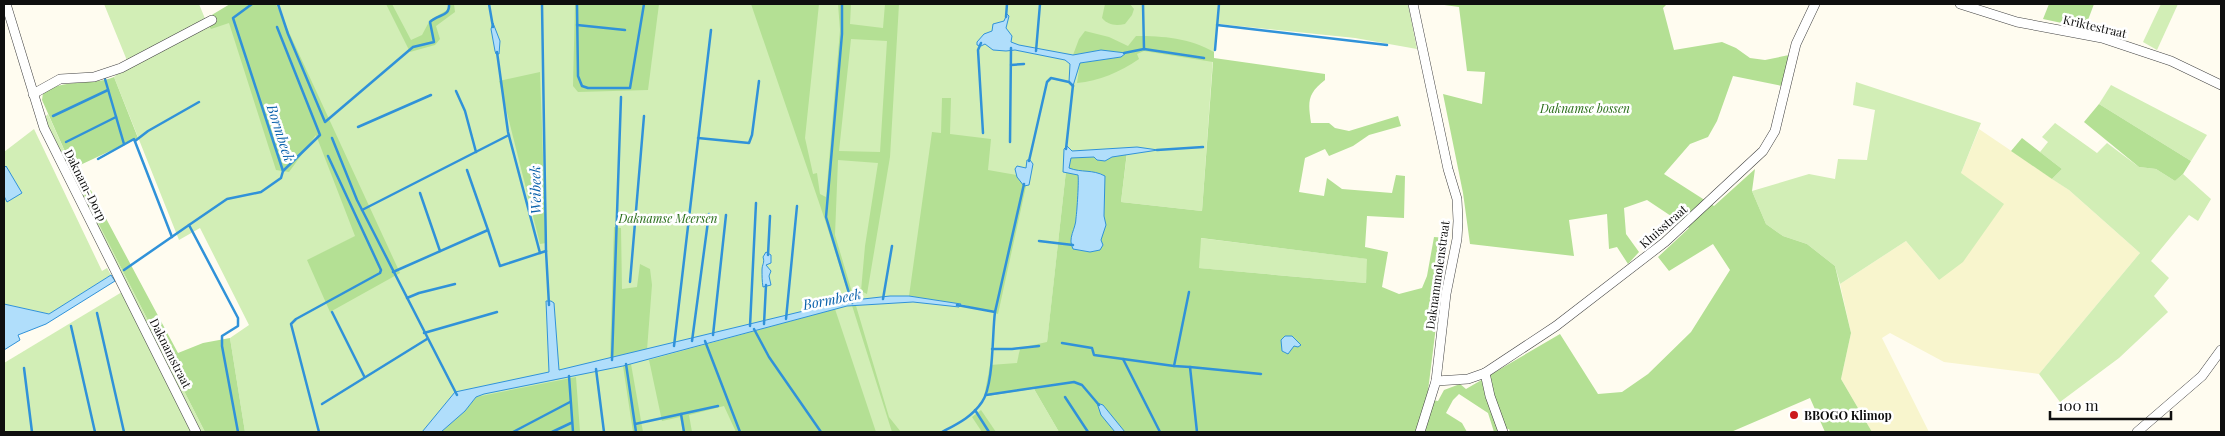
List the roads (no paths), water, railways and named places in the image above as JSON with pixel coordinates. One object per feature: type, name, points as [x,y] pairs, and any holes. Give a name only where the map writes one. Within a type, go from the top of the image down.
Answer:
[{"type":"street","name":"Daknam-Dorp","points":[[6,4],[44,128],[122,286]]},
{"type":"street","name":"Daknammolenstraat","points":[[1414,4],[1448,169],[1457,199],[1458,221],[1457,240],[1446,294],[1436,381],[1420,432]]},
{"type":"street","name":"Kluisstraat","points":[[1436,381],[1468,379],[1485,373],[1556,326],[1664,242],[1763,151],[1775,131],[1796,44],[1815,4]]},
{"type":"street","name":"Kriktestraat","points":[[1960,4],[2018,22],[2102,38],[2171,61],[2221,85]]},
{"type":"street","points":[[33,94],[60,79],[94,77],[121,68],[212,20]]},
{"type":"street","name":"Daknamstraat","points":[[122,286],[196,432]]},
{"type":"street","points":[[2137,432],[2202,376],[2221,350]]},
{"type":"street","points":[[1485,373],[1490,396],[1503,432]]},
{"type":"water","points":[[1007,14],[1009,16],[1006,28],[1012,36],[1011,42],[1019,45],[1073,55],[1101,50],[1126,53],[1121,57],[1080,63],[1073,86],[1069,82],[1070,64],[1065,60],[1015,50],[993,50],[985,44],[977,45],[977,42],[984,34],[992,31],[993,24],[1004,21]]},
{"type":"water","points":[[493,23],[500,41],[499,54],[496,54],[495,51],[491,29]]},
{"type":"water","points":[[1067,146],[1072,151],[1137,147],[1158,150],[1112,157],[1105,161],[1097,160],[1094,157],[1071,158],[1069,168],[1096,172],[1105,176],[1104,216],[1106,225],[1101,240],[1103,245],[1100,250],[1090,252],[1073,249],[1071,245],[1071,237],[1076,222],[1078,175],[1063,172],[1064,149]]},
{"type":"water","points":[[1027,160],[1030,160],[1033,164],[1029,185],[1024,186],[1017,177],[1015,169],[1017,166],[1026,168]]},
{"type":"water","points":[[6,166],[22,193],[7,202],[4,196],[4,168]]},
{"type":"water","points":[[766,252],[771,255],[771,263],[766,265],[771,271],[769,276],[771,285],[763,287],[763,257]]},
{"type":"water","points":[[111,275],[115,281],[46,324],[18,335],[20,340],[4,350],[4,304],[49,314]]},
{"type":"water","points":[[909,296],[961,304],[959,307],[913,302],[847,306],[623,366],[484,394],[476,397],[465,411],[441,432],[422,432],[455,392],[549,372],[546,301],[554,303],[559,370],[845,301]]},
{"type":"water","points":[[1285,336],[1292,336],[1301,345],[1298,347],[1294,346],[1288,354],[1282,351],[1281,340]]},
{"type":"water","points":[[1097,403],[1103,405],[1125,432],[1115,432],[1101,415]]},
{"type":"waterway","name":"Bormbeek","points":[[189,225],[227,199],[261,192],[281,178],[283,171],[233,18],[252,4]]},
{"type":"waterway","points":[[278,4],[288,34],[325,122],[413,47],[434,42],[430,22],[446,13],[449,4]]},
{"type":"waterway","points":[[489,4],[493,27]]},
{"type":"waterway","name":"Weibeek","points":[[542,4],[546,251],[549,305]]},
{"type":"waterway","points":[[577,4],[578,76],[582,86],[588,88],[630,88],[644,4]]},
{"type":"waterway","points":[[842,4],[842,34],[826,217],[852,303]]},
{"type":"waterway","points":[[1006,17],[1007,4]]},
{"type":"waterway","points":[[1036,51],[1040,4]]},
{"type":"waterway","points":[[1143,4],[1144,49]]},
{"type":"waterway","points":[[1215,50],[1219,4]]},
{"type":"waterway","points":[[577,25],[625,30]]},
{"type":"waterway","points":[[1217,25],[1387,45]]},
{"type":"waterway","points":[[277,27],[320,135],[283,171]]},
{"type":"waterway","points":[[674,346],[711,30]]},
{"type":"waterway","points":[[981,43],[978,50],[983,133]]},
{"type":"waterway","points":[[1010,142],[1011,48]]},
{"type":"waterway","points":[[1124,53],[1144,49],[1204,58]]},
{"type":"waterway","points":[[497,52],[508,132],[540,253]]},
{"type":"waterway","points":[[1011,65],[1024,64]]},
{"type":"waterway","name":"Bormbeek","points":[[1029,161],[1047,82],[1051,78],[1069,82],[1073,86]]},
{"type":"waterway","points":[[105,79],[124,144]]},
{"type":"waterway","points":[[698,138],[749,143],[752,135],[759,81]]},
{"type":"waterway","points":[[1066,149],[1073,85]]},
{"type":"waterway","points":[[53,116],[108,90]]},
{"type":"waterway","points":[[456,91],[465,111],[476,152]]},
{"type":"waterway","points":[[358,127],[431,95]]},
{"type":"waterway","points":[[612,360],[621,97]]},
{"type":"waterway","points":[[135,141],[148,131],[199,102]]},
{"type":"waterway","points":[[630,282],[644,116]]},
{"type":"waterway","points":[[66,142],[116,117]]},
{"type":"waterway","points":[[362,210],[509,135]]},
{"type":"waterway","points":[[332,138],[357,200],[457,395]]},
{"type":"waterway","points":[[98,159],[134,139],[172,237]]},
{"type":"waterway","points":[[1157,150],[1203,147]]},
{"type":"waterway","points":[[319,432],[291,324],[296,319],[380,273],[381,270],[328,156]]},
{"type":"waterway","points":[[467,170],[488,230]]},
{"type":"waterway","name":"Bormbeek","points":[[957,305],[995,312],[1024,184]]},
{"type":"waterway","points":[[420,193],[440,251]]},
{"type":"waterway","points":[[750,326],[756,203]]},
{"type":"waterway","points":[[786,319],[797,206]]},
{"type":"waterway","points":[[692,341],[709,214]]},
{"type":"waterway","points":[[713,335],[726,215]]},
{"type":"waterway","points":[[768,255],[770,216]]},
{"type":"waterway","name":"Bormbeek","points":[[124,270],[189,225],[238,318],[238,326],[222,336],[222,346],[238,432]]},
{"type":"waterway","points":[[393,272],[488,230],[500,266],[546,251]]},
{"type":"waterway","points":[[1039,241],[1073,245]]},
{"type":"waterway","points":[[883,299],[892,246]]},
{"type":"waterway","points":[[407,298],[455,284]]},
{"type":"waterway","points":[[764,324],[766,285]]},
{"type":"waterway","points":[[1189,292],[1174,366],[1190,367]]},
{"type":"waterway","points":[[332,312],[364,376]]},
{"type":"waterway","points":[[424,333],[497,312]]},
{"type":"waterway","points":[[942,432],[974,412],[986,394],[991,372],[995,312]]},
{"type":"waterway","points":[[97,313],[124,432]]},
{"type":"waterway","points":[[71,326],[95,432]]},
{"type":"waterway","points":[[754,329],[769,357],[821,432]]},
{"type":"waterway","points":[[322,404],[427,339]]},
{"type":"waterway","points":[[705,341],[740,432]]},
{"type":"waterway","points":[[1062,343],[1092,348],[1094,355],[1174,366]]},
{"type":"waterway","points":[[992,349],[1039,346]]},
{"type":"waterway","points":[[1123,359],[1160,432]]},
{"type":"waterway","points":[[626,364],[636,432]]},
{"type":"waterway","points":[[1197,432],[1190,367],[1261,374]]},
{"type":"waterway","points":[[24,368],[32,432]]},
{"type":"waterway","points":[[596,369],[604,432]]},
{"type":"waterway","points":[[569,376],[573,432]]},
{"type":"waterway","points":[[986,395],[1074,382],[1082,385],[1099,405]]},
{"type":"waterway","points":[[1065,397],[1088,432]]},
{"type":"waterway","points":[[513,432],[570,402]]},
{"type":"waterway","points":[[635,424],[718,406]]},
{"type":"waterway","points":[[975,410],[989,432]]},
{"type":"waterway","points":[[681,414],[684,432]]},
{"type":"waterway","points":[[552,432],[571,423]]},
{"type":"place","name":"BBOGO Klimop","points":[[1794,415]]},
{"type":"park label","name":"Daknamse bossen","points":[[1585,108]]},
{"type":"park label","name":"Daknamse Meersen","points":[[668,218]]}]
